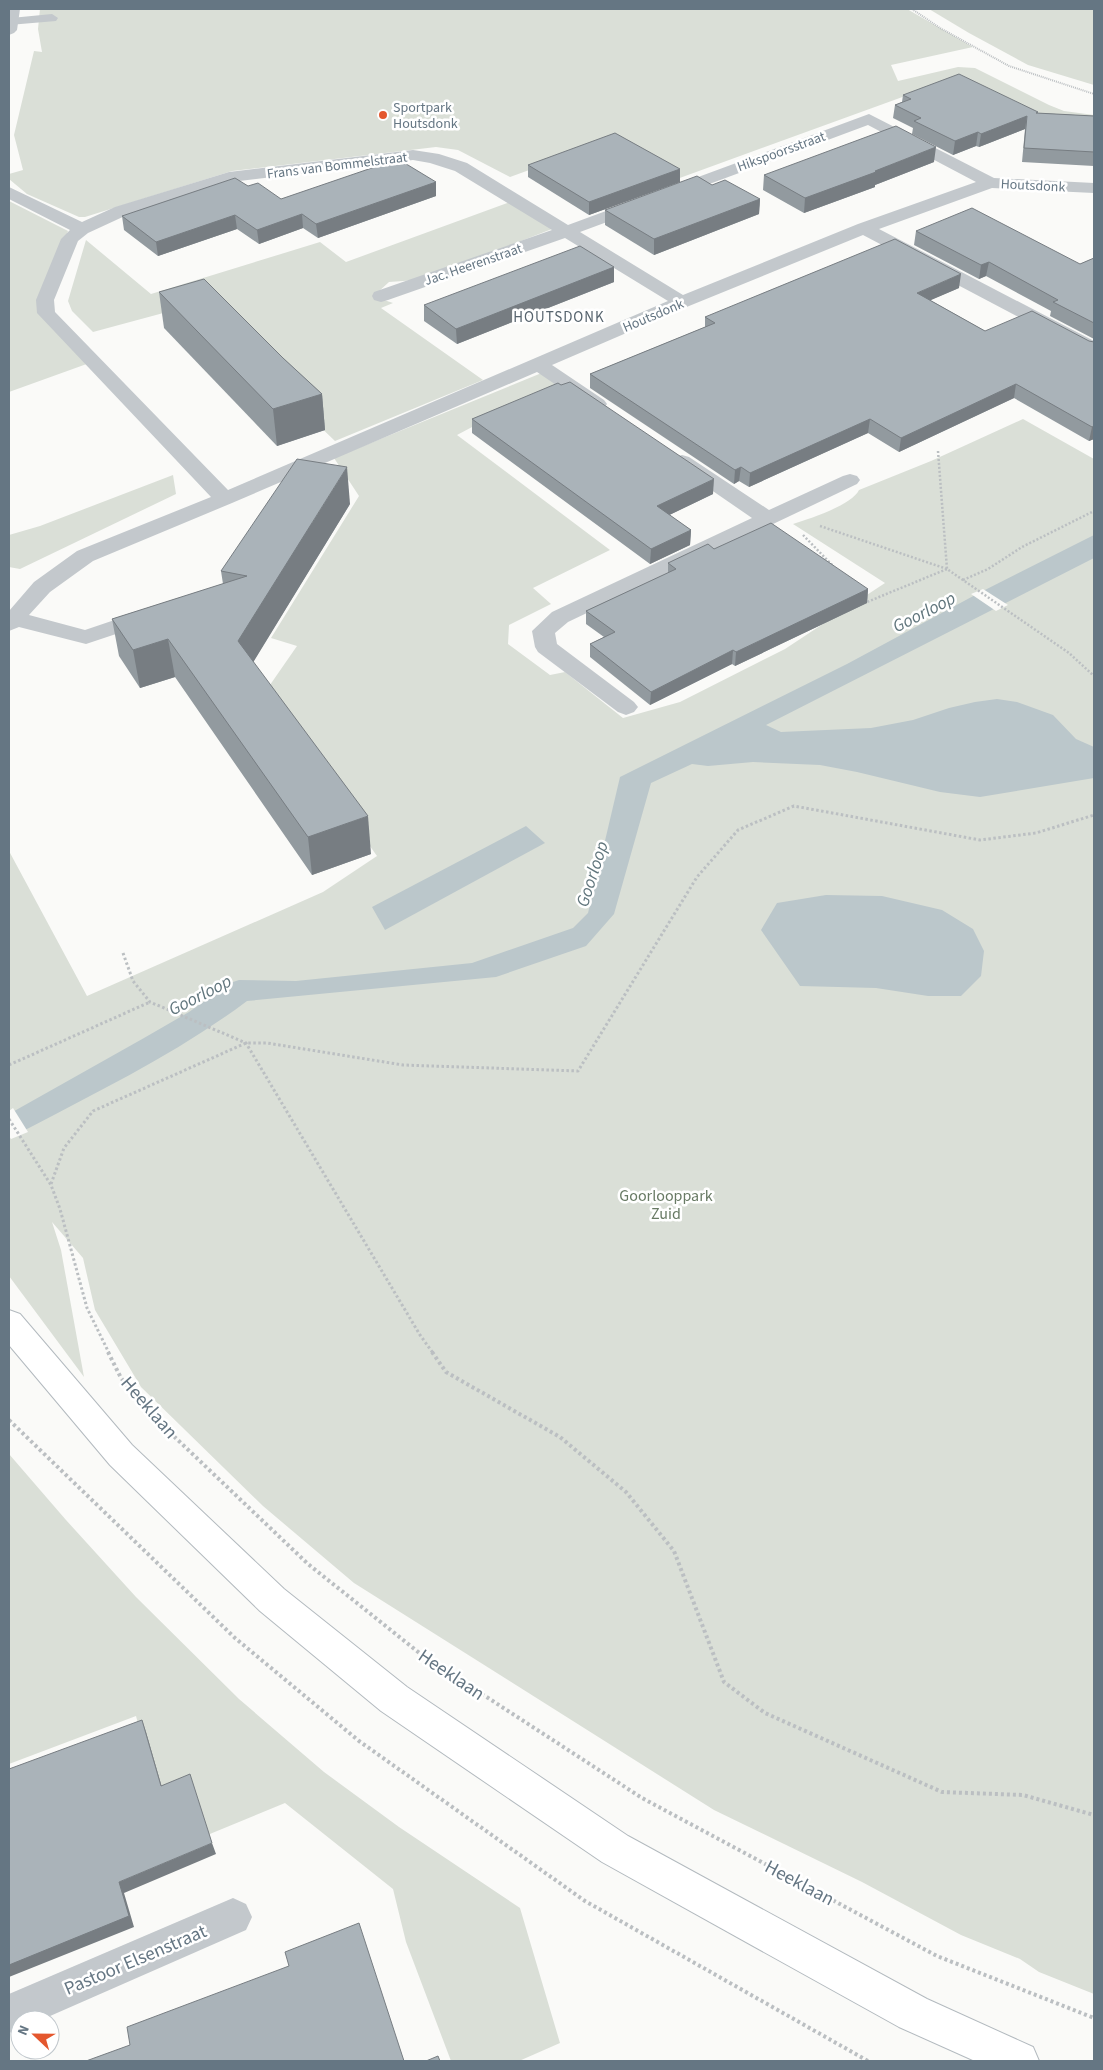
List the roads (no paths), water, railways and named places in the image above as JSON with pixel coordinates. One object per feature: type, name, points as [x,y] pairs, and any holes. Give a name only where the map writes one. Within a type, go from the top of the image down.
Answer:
[{"type":"main road","points":[[9,1323],[128,1462],[272,1600],[394,1699],[615,1849],[913,2013],[1019,2061]]},
{"type":"street","name":"Hikspoorsstraat","points":[[565,230],[869,119],[990,183]]},
{"type":"street","name":"Frans van Bommelstraat","points":[[225,499],[46,312],[45,300],[70,239],[82,229],[121,211],[229,177],[413,155],[433,158],[461,167],[682,302]]},
{"type":"street","name":"Houtsdonk","points":[[10,621],[42,587],[85,556],[225,499],[682,302],[864,228],[990,183],[1094,188]]},
{"type":"street","points":[[9,192],[82,229]]},
{"type":"street","points":[[864,228],[1094,349]]},
{"type":"street","name":"Jac. Heerenstraat","points":[[381,296],[500,256],[565,230]]},
{"type":"street","points":[[538,364],[612,414]]},
{"type":"street","points":[[670,453],[775,516]]},
{"type":"street","points":[[626,707],[546,647],[543,631],[560,617],[850,480]]},
{"type":"street","points":[[10,621],[86,637],[166,610]]},
{"type":"street","name":"Pastoor Elsenstraat","points":[[9,2014],[233,1917]]},
{"type":"lane","points":[[11,21],[52,18]]},
{"type":"place","name":"Sportpark Houtsdonk","points":[[383,115]]},
{"type":"district","name":"HOUTSDONK","points":[[559,317]]},
{"type":"water label","name":"Goorloop","points":[[924,612]]},
{"type":"water label","name":"Goorloop","points":[[592,874]]},
{"type":"water label","name":"Goorloop","points":[[200,995]]},
{"type":"park label","name":"Goorlooppark Zuid","points":[[666,1204]]}]
